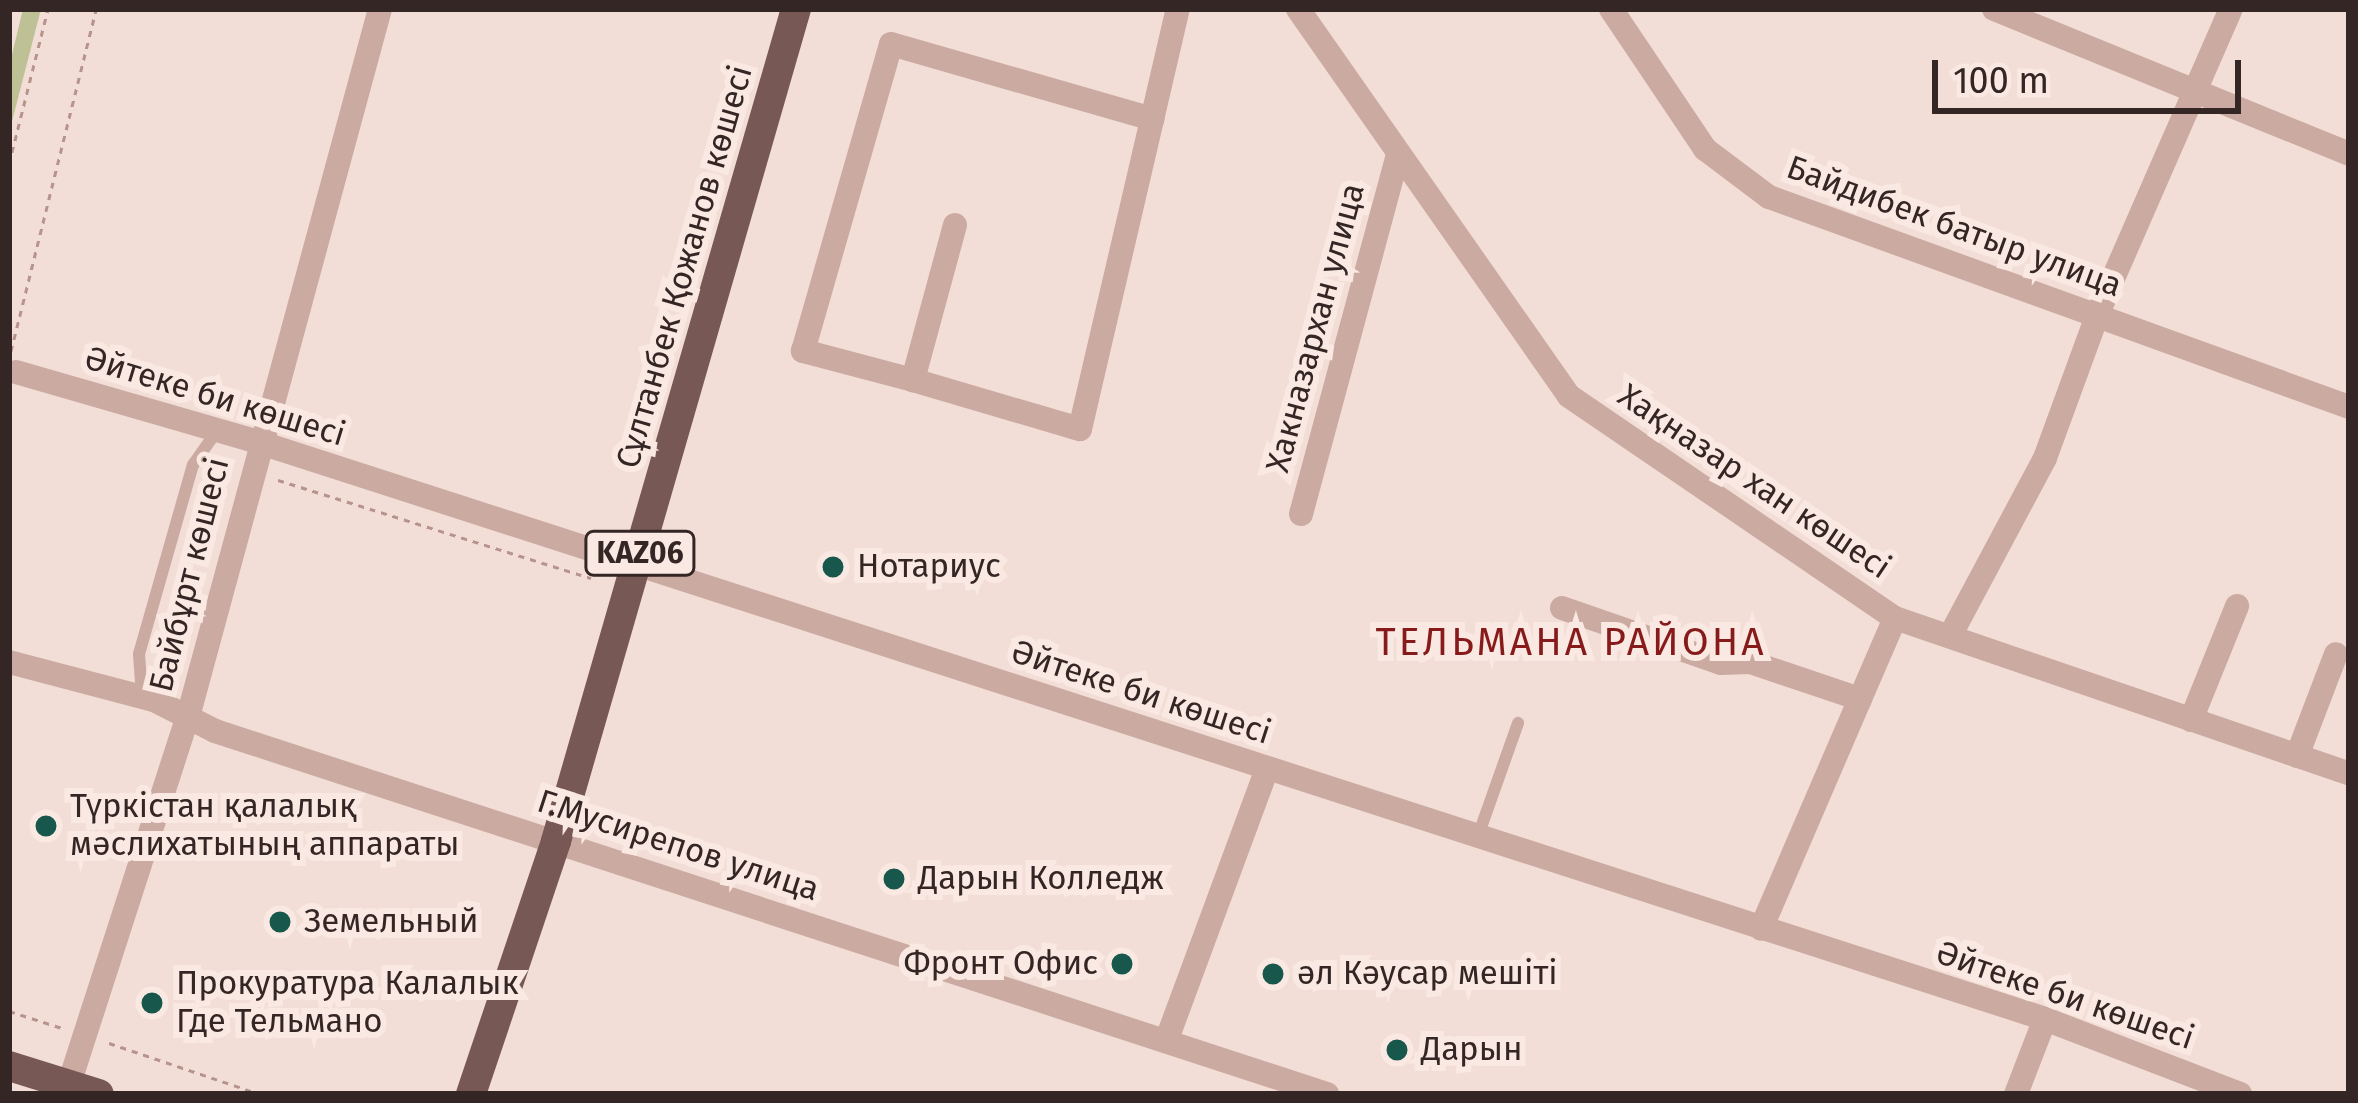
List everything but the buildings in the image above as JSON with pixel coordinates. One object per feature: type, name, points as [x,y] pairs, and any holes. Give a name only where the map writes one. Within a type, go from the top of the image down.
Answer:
[{"type":"main road","name":"Сұлтанбек Қожанов көшесі","points":[[471,1094],[556,841],[796,9]]},
{"type":"main road","points":[[9,1066],[99,1094]]},
{"type":"street","name":"Байбұрт көшесі","points":[[69,1084],[189,713],[258,442],[380,9]]},
{"type":"street","points":[[1152,119],[891,44],[822,261],[803,351],[1080,429],[1178,9]]},
{"type":"street","name":"Хақназар хан көшесі","points":[[1298,9],[1397,159],[1569,396],[1895,618],[2349,772]]},
{"type":"street","name":"Байдибек батыр улица","points":[[1611,9],[1705,149],[1737,178],[1769,197],[2349,407]]},
{"type":"street","points":[[1994,9],[2349,154]]},
{"type":"street","points":[[1950,636],[2044,458],[2098,313],[2198,94],[2231,9]]},
{"type":"street","name":"Хакназархан улица","points":[[1301,514],[1397,159]]},
{"type":"street","points":[[914,380],[955,226]]},
{"type":"street","name":"Әйтеке би көшесі","points":[[12,365],[2045,1019],[2240,1094]]},
{"type":"street","points":[[2192,720],[2237,607]]},
{"type":"street","points":[[1562,608],[1721,663],[1750,662],[1860,699]]},
{"type":"street","points":[[1761,929],[1895,618]]},
{"type":"street","points":[[2297,757],[2336,654]]},
{"type":"street","name":"Г.Мусирепов улица","points":[[9,662],[142,697],[189,713],[215,731],[1327,1094]]},
{"type":"street","points":[[1167,1039],[1267,769]]},
{"type":"street","points":[[2016,1094],[2045,1019]]},
{"type":"lane","points":[[142,697],[139,654],[193,465],[216,432]]},
{"type":"lane","points":[[1477,837],[1518,723]]},
{"type":"path","points":[[9,164],[49,9]]},
{"type":"path","points":[[12,365],[96,9]]},
{"type":"path","points":[[251,471],[591,578]]},
{"type":"path","points":[[9,1011],[260,1094]]},
{"type":"green space","points":[[23,9],[41,9],[9,133],[9,67]]},
{"type":"place","name":"Нотариус","points":[[833,567]]},
{"type":"place","name":"Түркістан қалалық мәслихатының аппараты","points":[[46,826]]},
{"type":"place","name":"Дарын Колледж","points":[[894,879]]},
{"type":"place","name":"Земельный","points":[[280,922]]},
{"type":"place","name":"Фронт Офис","points":[[1122,964]]},
{"type":"place","name":"әл Кәусар мешіті","points":[[1273,974]]},
{"type":"place","name":"Прокуратура Калалык Где Тельмано","points":[[152,1003]]},
{"type":"place","name":"Дарын","points":[[1397,1050]]},
{"type":"district","name":"ТЕЛЬМАНА РАЙОНА","points":[[1571,642]]}]
